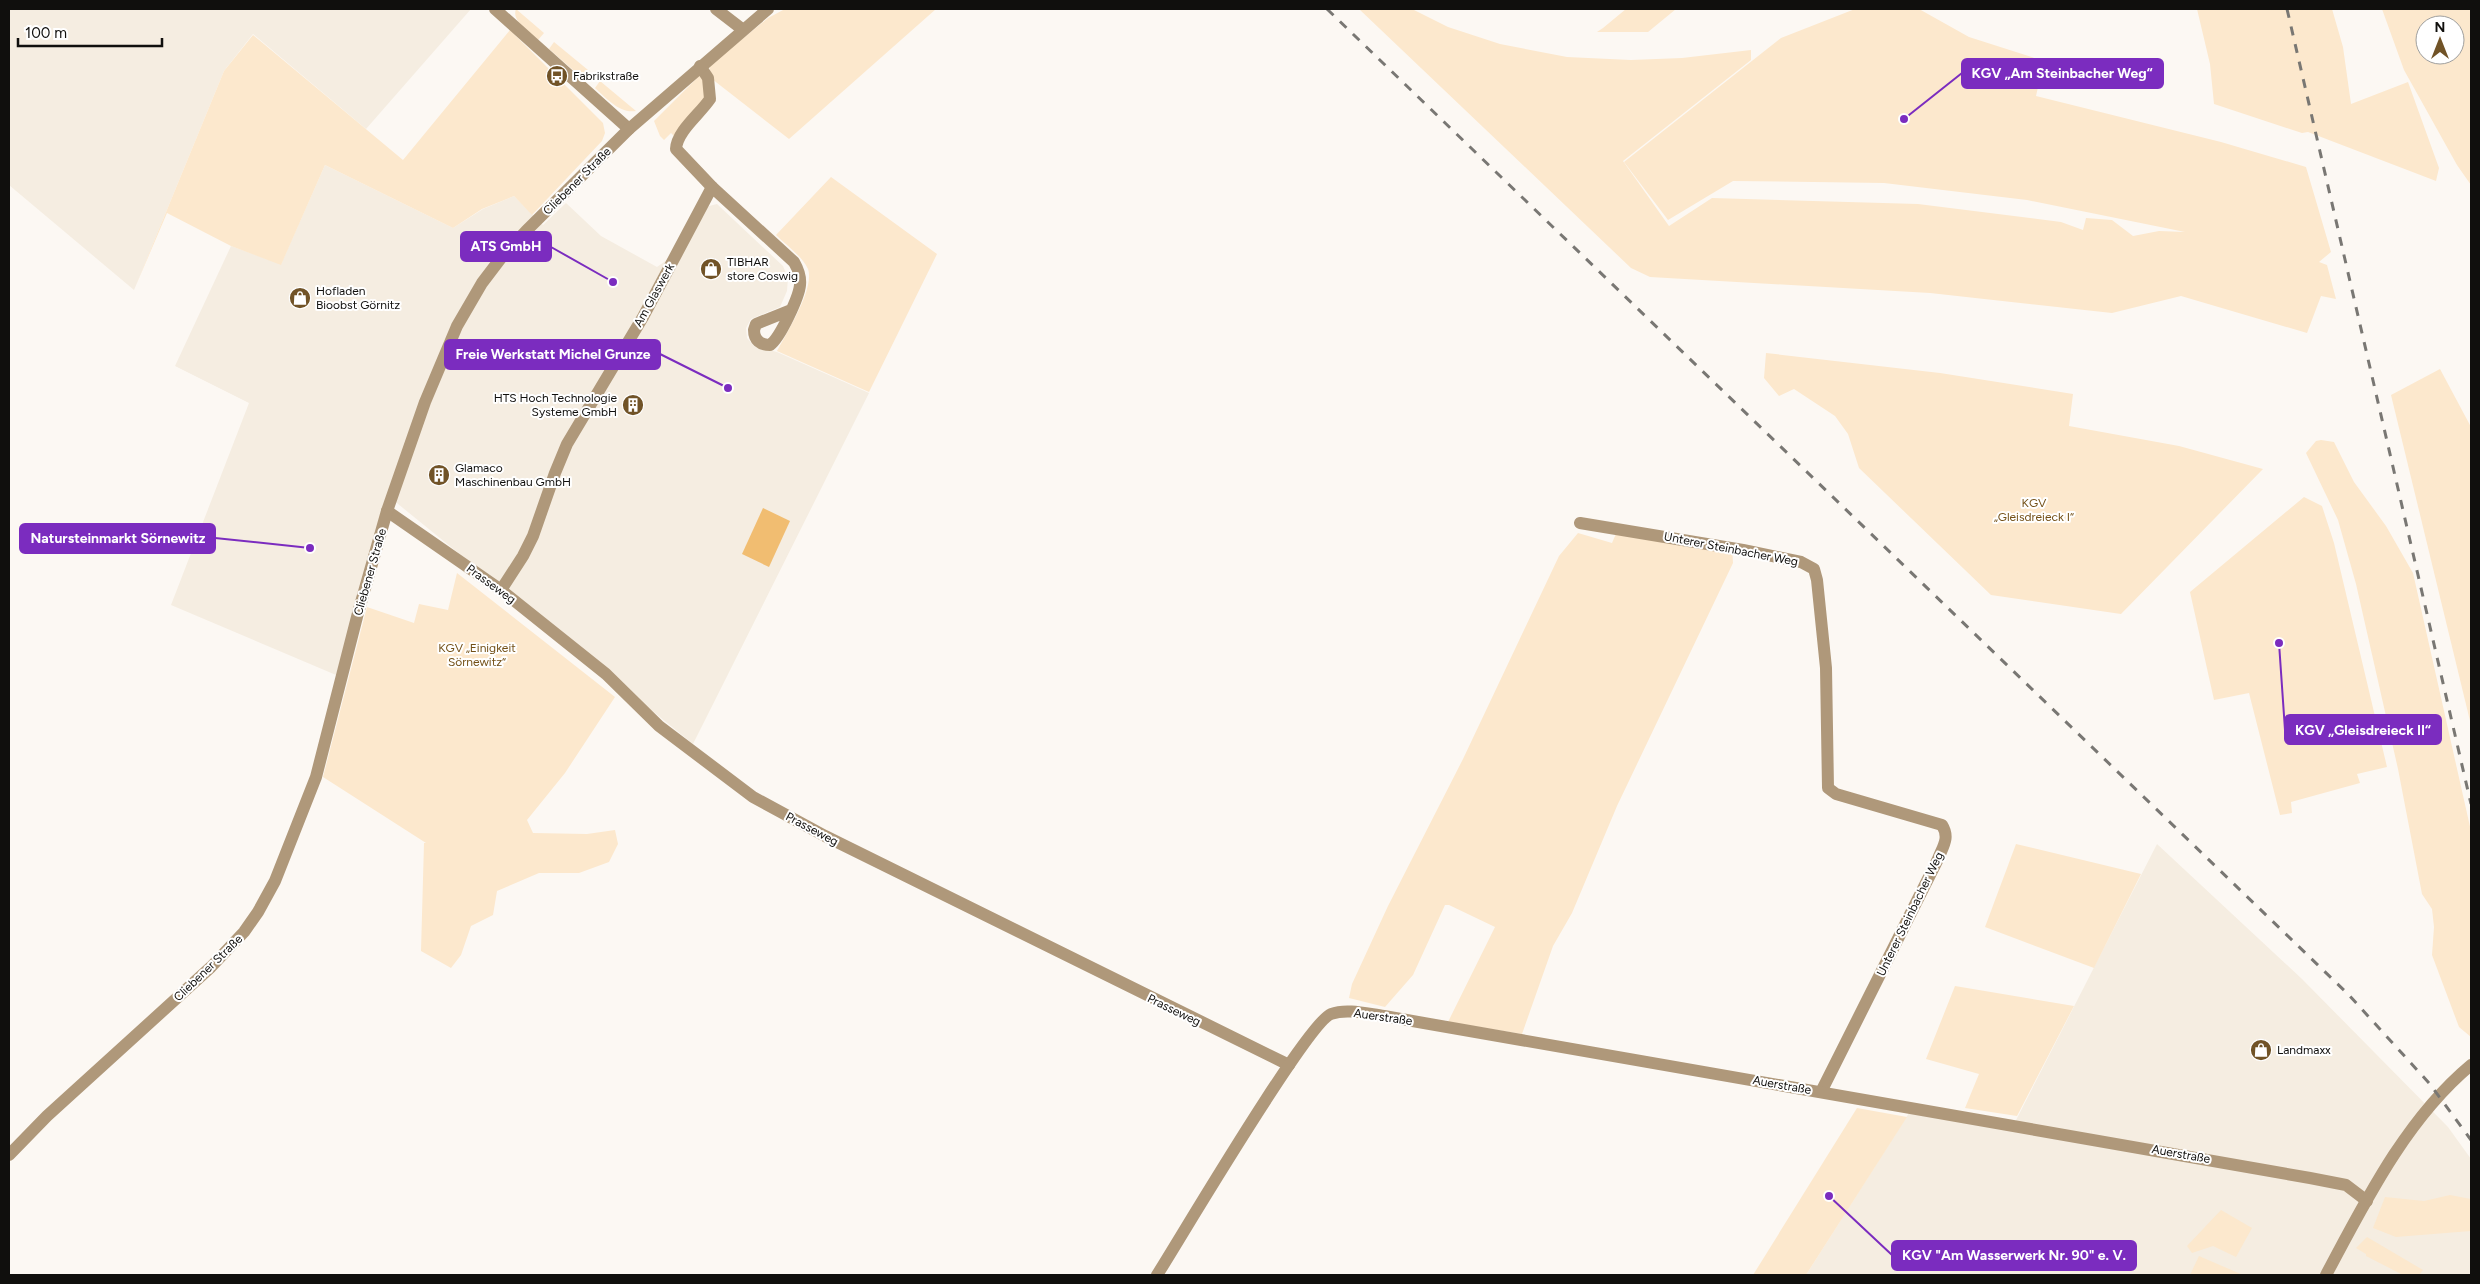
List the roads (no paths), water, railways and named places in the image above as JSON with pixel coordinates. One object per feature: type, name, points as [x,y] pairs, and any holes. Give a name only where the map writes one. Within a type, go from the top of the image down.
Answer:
[{"type":"street","points":[[716,9],[742,29]]},
{"type":"street","name":"Cliebener Straße","points":[[9,1154],[46,1116],[211,967],[244,932],[258,912],[275,881],[316,777],[358,613],[387,511],[444,355],[473,297],[501,258],[629,128],[742,29],[768,9]]},
{"type":"street","points":[[499,10],[629,128]]},
{"type":"street","points":[[700,66],[708,78],[710,100],[685,129],[676,143],[676,149],[712,187],[794,262],[798,269],[800,283],[798,295],[791,310]]},
{"type":"street","name":"Am Glaswerk","points":[[501,590],[523,556],[533,536],[554,473],[567,444],[643,317],[712,187]]},
{"type":"street","name":"Prasseweg","points":[[387,511],[501,590],[606,674],[659,726],[753,797],[825,836],[1289,1066]]},
{"type":"street","name":"Unterer Steinbacher Weg","points":[[1580,523],[1735,548],[1802,562],[1814,569],[1817,580],[1826,668],[1828,788],[1836,794],[1942,825],[1946,831],[1947,838],[1938,859],[1821,1092]]},
{"type":"street","name":"Auerstraße","points":[[1157,1275],[1316,1026],[1330,1014],[1345,1012],[1384,1016],[2346,1185],[2367,1201]]},
{"type":"street","points":[[2326,1275],[2396,1152],[2450,1083],[2471,1065]]},
{"type":"railway","points":[[1327,9],[2348,994],[2429,1083],[2471,1140]]},
{"type":"railway","points":[[2287,9],[2471,804]]},
{"type":"place","name":"Fabrikstraße","points":[[557,76]]},
{"type":"place","name":"KGV „Am Steinbacher Weg“","points":[[1904,119]]},
{"type":"place","name":"TIBHAR store Coswig","points":[[711,269]]},
{"type":"place","name":"ATS GmbH","points":[[613,282]]},
{"type":"place","name":"Hofladen Bioobst Görnitz","points":[[300,298]]},
{"type":"place","name":"Freie Werkstatt Michel Grunze","points":[[728,388]]},
{"type":"place","name":"HTS Hoch Technologie Systeme GmbH","points":[[633,405]]},
{"type":"place","name":"Glamaco Maschinenbau GmbH","points":[[439,475]]},
{"type":"place","name":"Natursteinmarkt Sörnewitz","points":[[310,548]]},
{"type":"place","name":"KGV „Gleisdreieck II“","points":[[2279,643]]},
{"type":"place","name":"Landmaxx","points":[[2261,1050]]},
{"type":"place","name":"KGV \"Am Wasserwerk Nr. 90\" e. V.","points":[[1829,1196]]},
{"type":"park label","name":"KGV „Gleisdreieck I“","points":[[2034,510]]},
{"type":"park label","name":"KGV „Einigkeit Sörnewitz“","points":[[477,655]]}]
